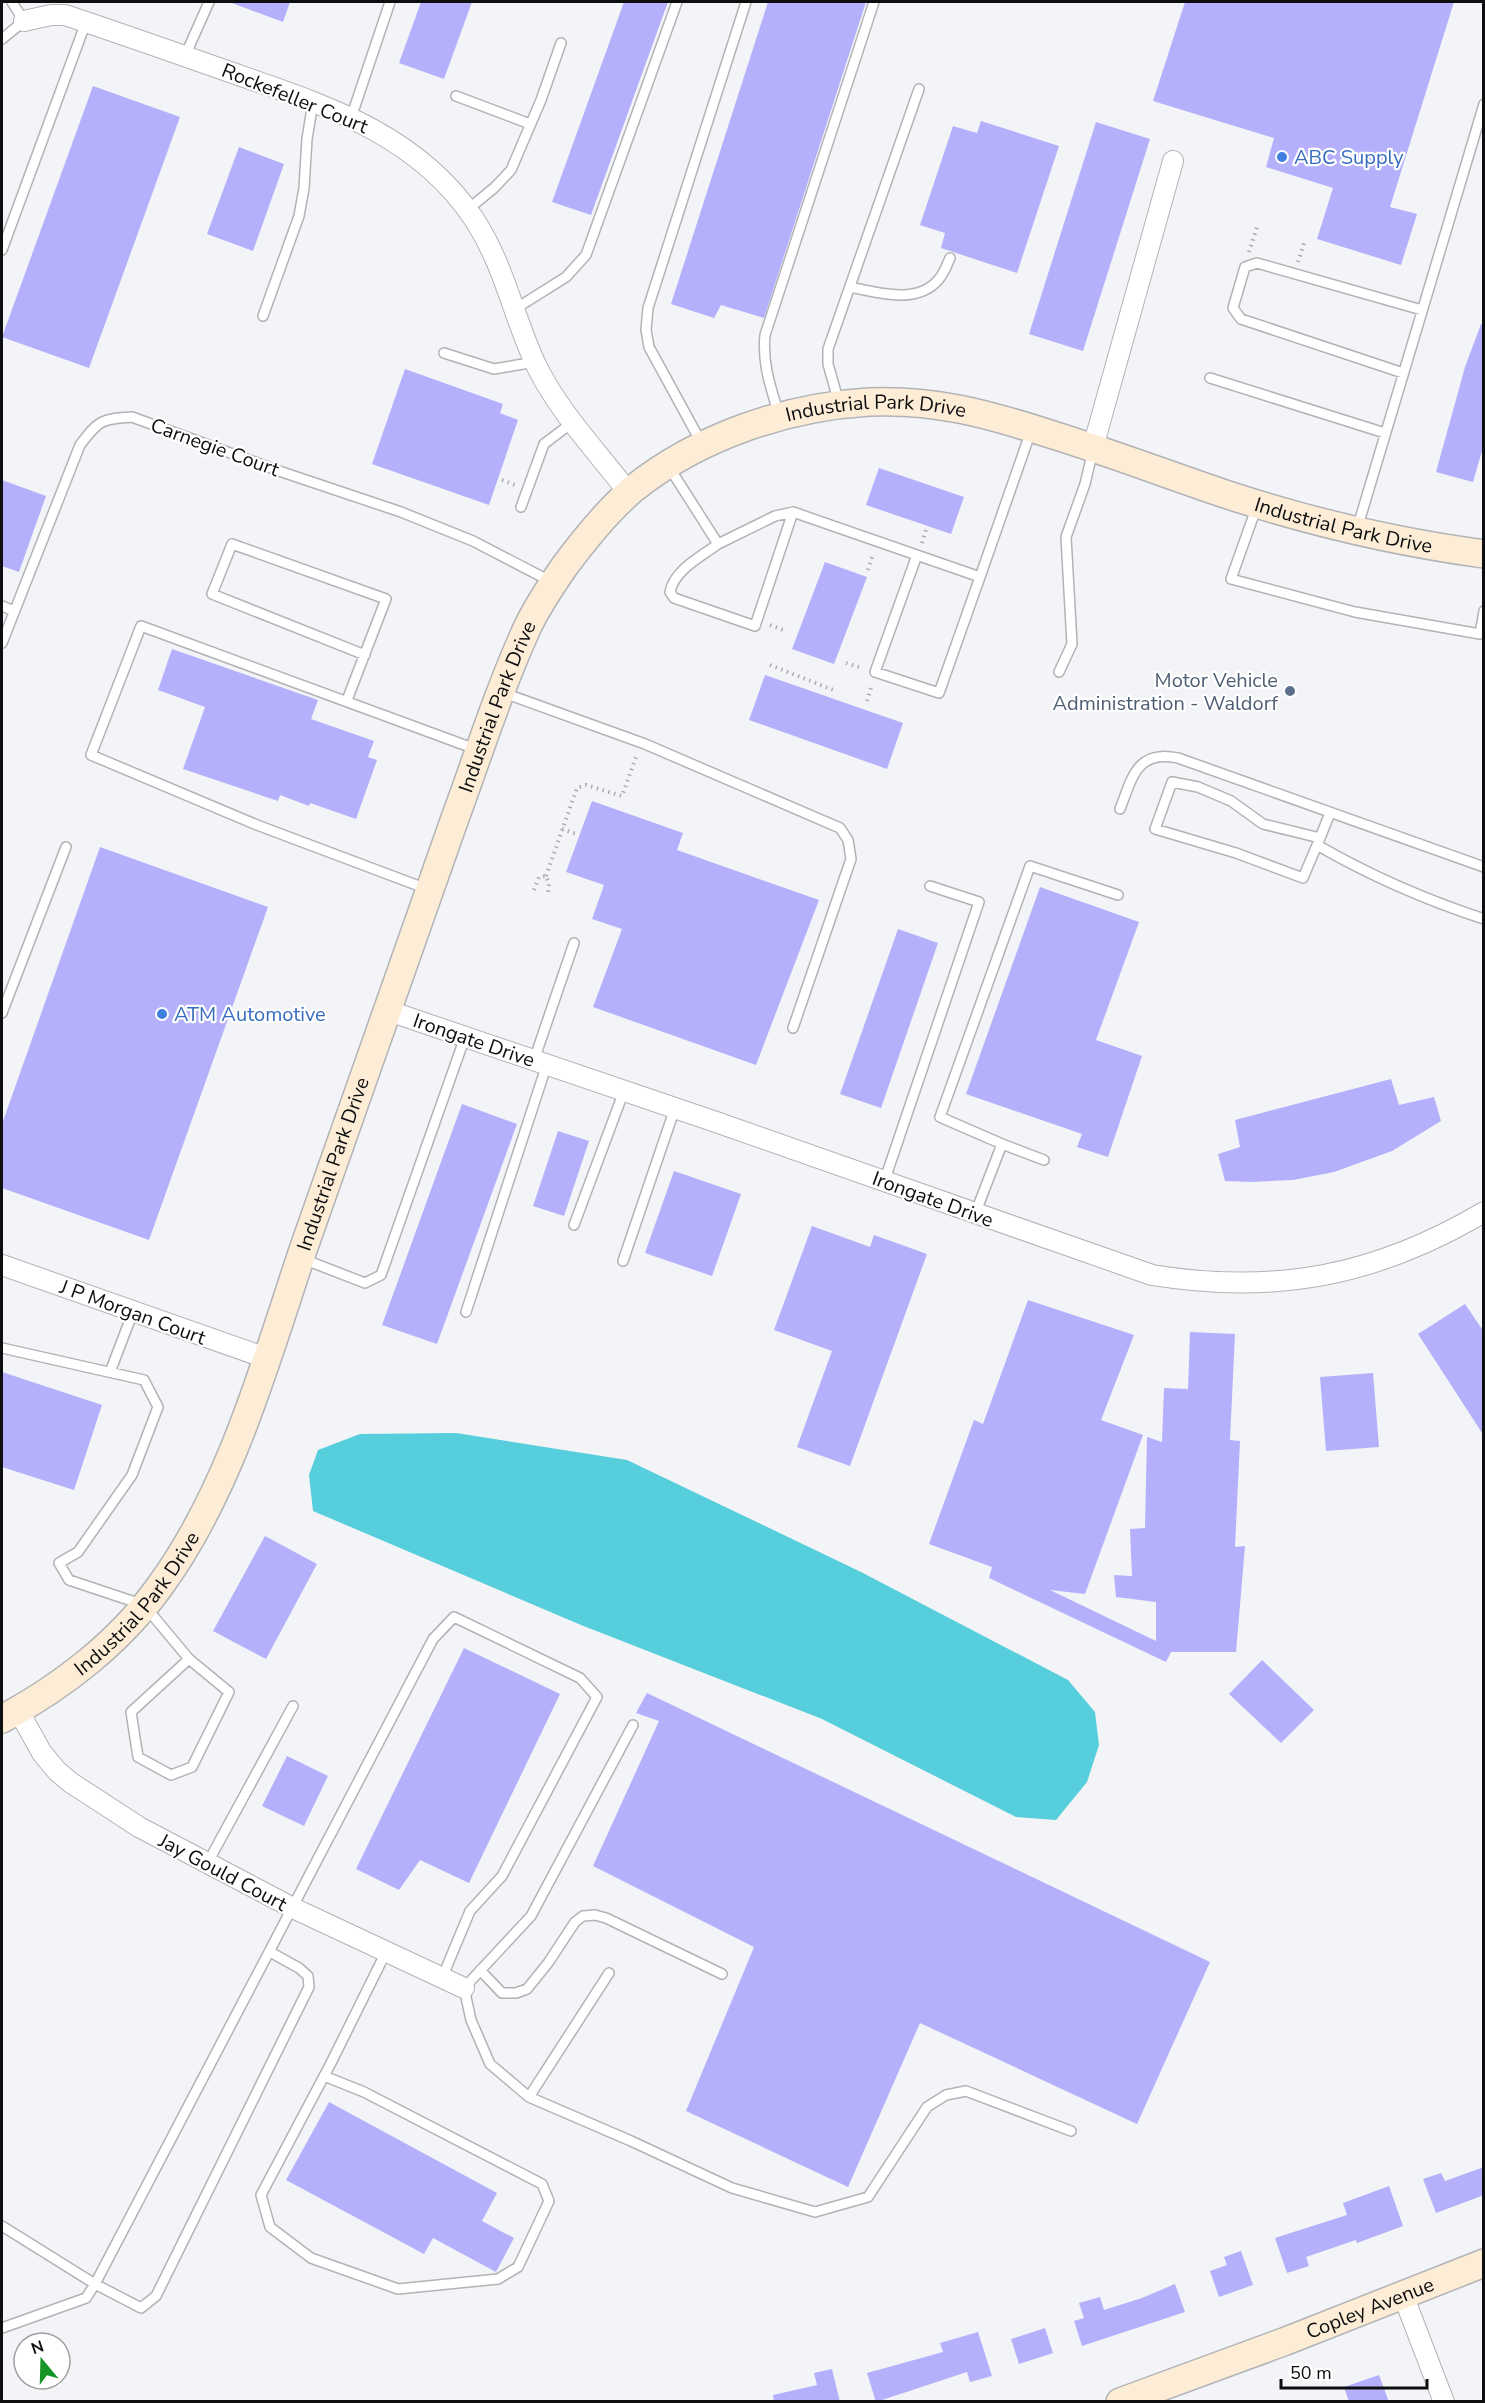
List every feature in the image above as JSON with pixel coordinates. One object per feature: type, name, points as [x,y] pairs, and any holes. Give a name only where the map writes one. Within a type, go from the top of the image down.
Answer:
[{"type":"street","name":"Rockefeller Court","points":[[24,21],[51,15],[64,15],[185,56],[351,118],[370,127],[429,166],[467,210],[487,240],[500,266],[535,362],[560,405],[629,493]]},
{"type":"street","points":[[1093,447],[1173,162]]},
{"type":"street","name":"Industrial Park Drive","points":[[10,1714],[54,1688],[85,1665],[158,1591],[183,1553],[205,1512],[243,1422],[429,890],[501,692],[530,622],[575,552],[629,493],[668,465],[703,446],[726,435],[779,417],[840,405],[897,402],[937,404],[975,411],[1032,428],[1258,504],[1385,539],[1484,554]]},
{"type":"street","name":"Irongate Drive","points":[[386,1010],[675,1108],[1152,1275],[1219,1283],[1281,1282],[1325,1275],[1407,1252],[1484,1212]]},
{"type":"street","name":"J P Morgan Court","points":[[2,1265],[266,1358]]},
{"type":"street","name":"Jay Gould Court","points":[[10,1714],[42,1753],[70,1782],[139,1827],[293,1908],[464,1988]]},
{"type":"street","name":"Copley Avenue","points":[[1120,2402],[1286,2341],[1484,2263]]},
{"type":"street","points":[[1404,2295],[1444,2402]]},
{"type":"lane","points":[[2,39],[24,21],[12,2]]},
{"type":"lane","points":[[185,56],[209,2]]},
{"type":"lane","points":[[351,118],[390,2]]},
{"type":"lane","points":[[515,309],[566,277],[586,255],[676,2]]},
{"type":"lane","points":[[703,446],[649,347],[646,330],[648,308],[746,2]]},
{"type":"lane","points":[[779,417],[766,372],[765,336],[874,2]]},
{"type":"lane","points":[[2,250],[86,22]]},
{"type":"lane","points":[[467,210],[494,188],[511,170],[561,43]]},
{"type":"lane","points":[[840,405],[831,378],[828,349],[919,89]]},
{"type":"lane","points":[[456,96],[530,124]]},
{"type":"lane","points":[[263,316],[299,216],[313,102]]},
{"type":"lane","points":[[1356,531],[1484,104]]},
{"type":"lane","points":[[850,287],[897,295],[920,293],[940,278],[951,258]]},
{"type":"lane","points":[[1403,373],[1241,319],[1233,308],[1245,267],[1257,263],[1422,310]]},
{"type":"lane","points":[[444,353],[494,369],[535,362]]},
{"type":"lane","points":[[1210,378],[1385,433]]},
{"type":"lane","name":"Carnegie Court","points":[[2,643],[80,445],[95,424],[110,418],[132,417],[411,516],[472,541],[554,582]]},
{"type":"lane","points":[[521,507],[544,444],[573,422]]},
{"type":"lane","points":[[917,555],[875,672],[939,693],[1032,428]]},
{"type":"lane","points":[[1059,672],[1072,644],[1066,537],[1085,484],[1093,447]]},
{"type":"lane","points":[[668,465],[718,544]]},
{"type":"lane","points":[[1258,504],[1232,579],[1355,612],[1480,634],[1484,612]]},
{"type":"lane","points":[[793,512],[755,626],[674,598],[670,592],[671,585],[687,567],[718,544],[776,516],[793,512],[980,577]]},
{"type":"lane","points":[[347,700],[365,655],[386,599],[232,544],[212,594],[365,655]]},
{"type":"lane","points":[[2,606],[14,611]]},
{"type":"lane","points":[[429,890],[257,825],[91,755],[141,626],[347,700],[480,751]]},
{"type":"lane","points":[[501,692],[645,744],[840,828],[848,840],[851,859],[793,1028]]},
{"type":"lane","points":[[1120,809],[1133,774],[1143,762],[1164,755],[1484,867]]},
{"type":"lane","points":[[1330,813],[1318,842],[1303,878],[1236,854],[1155,830],[1172,782],[1198,787],[1231,801],[1263,824],[1318,842],[1350,864],[1450,908],[1484,919]]},
{"type":"lane","points":[[2,1013],[66,847]]},
{"type":"lane","points":[[1044,1160],[940,1117],[1030,866],[1118,895]]},
{"type":"lane","points":[[884,1182],[979,902],[930,885]]},
{"type":"lane","points":[[466,1311],[541,1062],[574,943]]},
{"type":"lane","points":[[300,1258],[365,1283],[381,1275],[465,1037]]},
{"type":"lane","points":[[574,1225],[624,1091]]},
{"type":"lane","points":[[623,1261],[675,1108]]},
{"type":"lane","points":[[975,1214],[1002,1144]]},
{"type":"lane","points":[[110,1372],[133,1312]]},
{"type":"lane","points":[[2,1348],[144,1380],[158,1407],[132,1475],[88,1540],[78,1552],[59,1563],[69,1580],[144,1605],[189,1659],[229,1692],[192,1767],[171,1775],[138,1756],[131,1712],[189,1659]]},
{"type":"lane","points":[[2,2328],[86,2298],[95,2284],[432,1639],[454,1617],[580,1678],[597,1697],[502,1876],[470,1911],[442,1978]]},
{"type":"lane","points":[[207,1864],[293,1706]]},
{"type":"lane","points":[[633,1725],[531,1916],[464,1988],[471,2020],[490,2064],[529,2097],[732,2188],[815,2212],[868,2197],[927,2107],[946,2095],[966,2091],[1071,2132]]},
{"type":"lane","points":[[480,1970],[502,1993],[516,1993],[527,1989],[575,1923],[583,1916],[595,1915],[606,1918],[722,1974]]},
{"type":"lane","points":[[2,2226],[95,2284],[141,2308],[156,2296],[309,1987],[308,1976],[299,1968],[270,1952]]},
{"type":"lane","points":[[324,2076],[364,2092],[542,2184],[549,2201],[518,2267],[498,2279],[398,2289],[311,2258],[270,2227],[261,2194],[324,2076],[386,1952]]},
{"type":"lane","points":[[529,2097],[609,1973]]},
{"type":"path","points":[[1245,267],[1257,227]]},
{"type":"path","points":[[1294,274],[1304,243]]},
{"type":"path","points":[[921,543],[927,526]]},
{"type":"path","points":[[770,665],[836,691]]},
{"type":"path","points":[[548,894],[549,884],[546,876],[577,788],[586,785],[622,796],[636,757]]},
{"type":"path","points":[[562,829],[579,835]]},
{"type":"path","points":[[534,890],[539,877],[546,876]]},
{"type":"water","points":[[456,1433],[627,1460],[861,1572],[1068,1680],[1095,1712],[1099,1745],[1087,1782],[1056,1820],[1016,1817],[822,1719],[581,1625],[313,1511],[309,1475],[318,1450],[360,1434]]},
{"type":"building","points":[[233,2],[290,2],[283,22]]},
{"type":"building","points":[[421,2],[472,2],[444,79],[399,63]]},
{"type":"building","points":[[624,2],[668,2],[591,215],[552,202]]},
{"type":"building","points":[[768,2],[866,2],[764,318],[721,305],[714,318],[671,304]]},
{"type":"building","points":[[1185,2],[1454,2],[1390,207],[1417,214],[1401,265],[1317,239],[1333,188],[1266,167],[1274,138],[1153,101]]},
{"type":"building","points":[[93,86],[180,117],[89,368],[2,337]]},
{"type":"building","points":[[981,121],[1059,146],[1017,273],[941,248],[945,233],[920,225],[953,126],[977,133]]},
{"type":"building","points":[[1096,122],[1150,139],[1083,351],[1029,334]]},
{"type":"building","points":[[239,147],[284,164],[253,251],[207,234]]},
{"type":"building","points":[[1481,324],[1484,325],[1484,444],[1473,482],[1436,472],[1465,367]]},
{"type":"building","points":[[405,369],[503,404],[500,413],[518,420],[489,505],[372,464]]},
{"type":"building","points":[[879,468],[964,497],[951,534],[866,505]]},
{"type":"building","points":[[2,480],[46,496],[19,572],[2,566]]},
{"type":"building","points":[[825,562],[867,577],[834,664],[792,649]]},
{"type":"building","points":[[172,649],[318,700],[311,719],[374,741],[368,757],[377,760],[356,819],[280,795],[278,801],[183,769],[205,707],[158,690]]},
{"type":"building","points":[[765,675],[903,723],[887,769],[749,720]]},
{"type":"building","points":[[592,801],[683,833],[677,850],[819,900],[756,1065],[593,1007],[622,929],[592,919],[604,885],[566,872]]},
{"type":"building","points":[[100,847],[268,907],[149,1240],[2,1188],[2,1124]]},
{"type":"building","points":[[1040,887],[1139,922],[1096,1040],[1142,1056],[1108,1157],[1077,1147],[1082,1134],[966,1094]]},
{"type":"building","points":[[898,929],[938,943],[881,1108],[840,1094]]},
{"type":"building","points":[[1391,1079],[1399,1105],[1434,1097],[1441,1121],[1392,1151],[1334,1172],[1293,1180],[1225,1181],[1218,1154],[1240,1147],[1235,1120]]},
{"type":"building","points":[[462,1104],[517,1124],[437,1344],[382,1325]]},
{"type":"building","points":[[558,1131],[589,1141],[564,1216],[533,1206]]},
{"type":"building","points":[[674,1171],[741,1194],[712,1276],[645,1253]]},
{"type":"building","points":[[812,1226],[870,1247],[874,1235],[927,1254],[850,1466],[797,1447],[832,1351],[774,1330]]},
{"type":"building","points":[[1028,1300],[1134,1335],[1101,1420],[1143,1435],[1085,1594],[1050,1590],[1156,1641],[1156,1602],[1116,1597],[1114,1575],[1132,1576],[1130,1529],[1145,1528],[1147,1437],[1162,1442],[1164,1388],[1188,1389],[1190,1332],[1235,1334],[1230,1440],[1240,1441],[1235,1547],[1245,1546],[1236,1652],[1171,1652],[1166,1662],[989,1578],[992,1567],[929,1544],[974,1420],[983,1424]]},
{"type":"building","points":[[1465,1304],[1484,1332],[1484,1436],[1418,1334]]},
{"type":"building","points":[[2,1372],[102,1405],[74,1490],[2,1467]]},
{"type":"building","points":[[1373,1373],[1379,1447],[1326,1451],[1320,1377]]},
{"type":"building","points":[[265,1536],[317,1564],[266,1659],[213,1631]]},
{"type":"building","points":[[464,1648],[560,1694],[469,1883],[420,1860],[399,1890],[356,1869]]},
{"type":"building","points":[[1262,1660],[1314,1710],[1281,1743],[1229,1694]]},
{"type":"building","points":[[647,1693],[1210,1962],[1137,2124],[920,2023],[848,2187],[686,2111],[754,1947],[593,1866],[659,1721],[636,1713]]},
{"type":"building","points":[[287,1756],[328,1776],[304,1826],[262,1806]]},
{"type":"building","points":[[329,2102],[497,2193],[482,2221],[514,2238],[496,2272],[433,2238],[424,2254],[286,2180]]},
{"type":"building","points":[[1484,2167],[1484,2195],[1436,2213],[1423,2179],[1441,2173],[1445,2181]]},
{"type":"building","points":[[1389,2186],[1403,2226],[1357,2243],[1356,2240],[1306,2257],[1309,2266],[1287,2273],[1275,2238],[1347,2215],[1343,2203]]},
{"type":"building","points":[[1241,2251],[1253,2285],[1219,2297],[1210,2271],[1227,2265],[1224,2257]]},
{"type":"building","points":[[1175,2284],[1185,2312],[1082,2346],[1074,2321],[1084,2318],[1079,2303],[1100,2297],[1104,2310]]},
{"type":"building","points":[[1045,2328],[1053,2353],[1019,2364],[1011,2339]]},
{"type":"building","points":[[978,2332],[992,2376],[970,2382],[967,2372],[876,2402],[867,2373],[943,2352],[940,2343]]},
{"type":"building","points":[[832,2369],[840,2402],[774,2402],[773,2395],[817,2385],[814,2373]]},
{"type":"building","points":[[1379,2375],[1389,2402],[1349,2402],[1344,2387]]},
{"type":"place","name":"ABC Supply","points":[[1282,157]]},
{"type":"place","name":"Motor Vehicle Administration - Waldorf","points":[[1290,691]]},
{"type":"place","name":"ATM Automotive","points":[[162,1014]]}]
